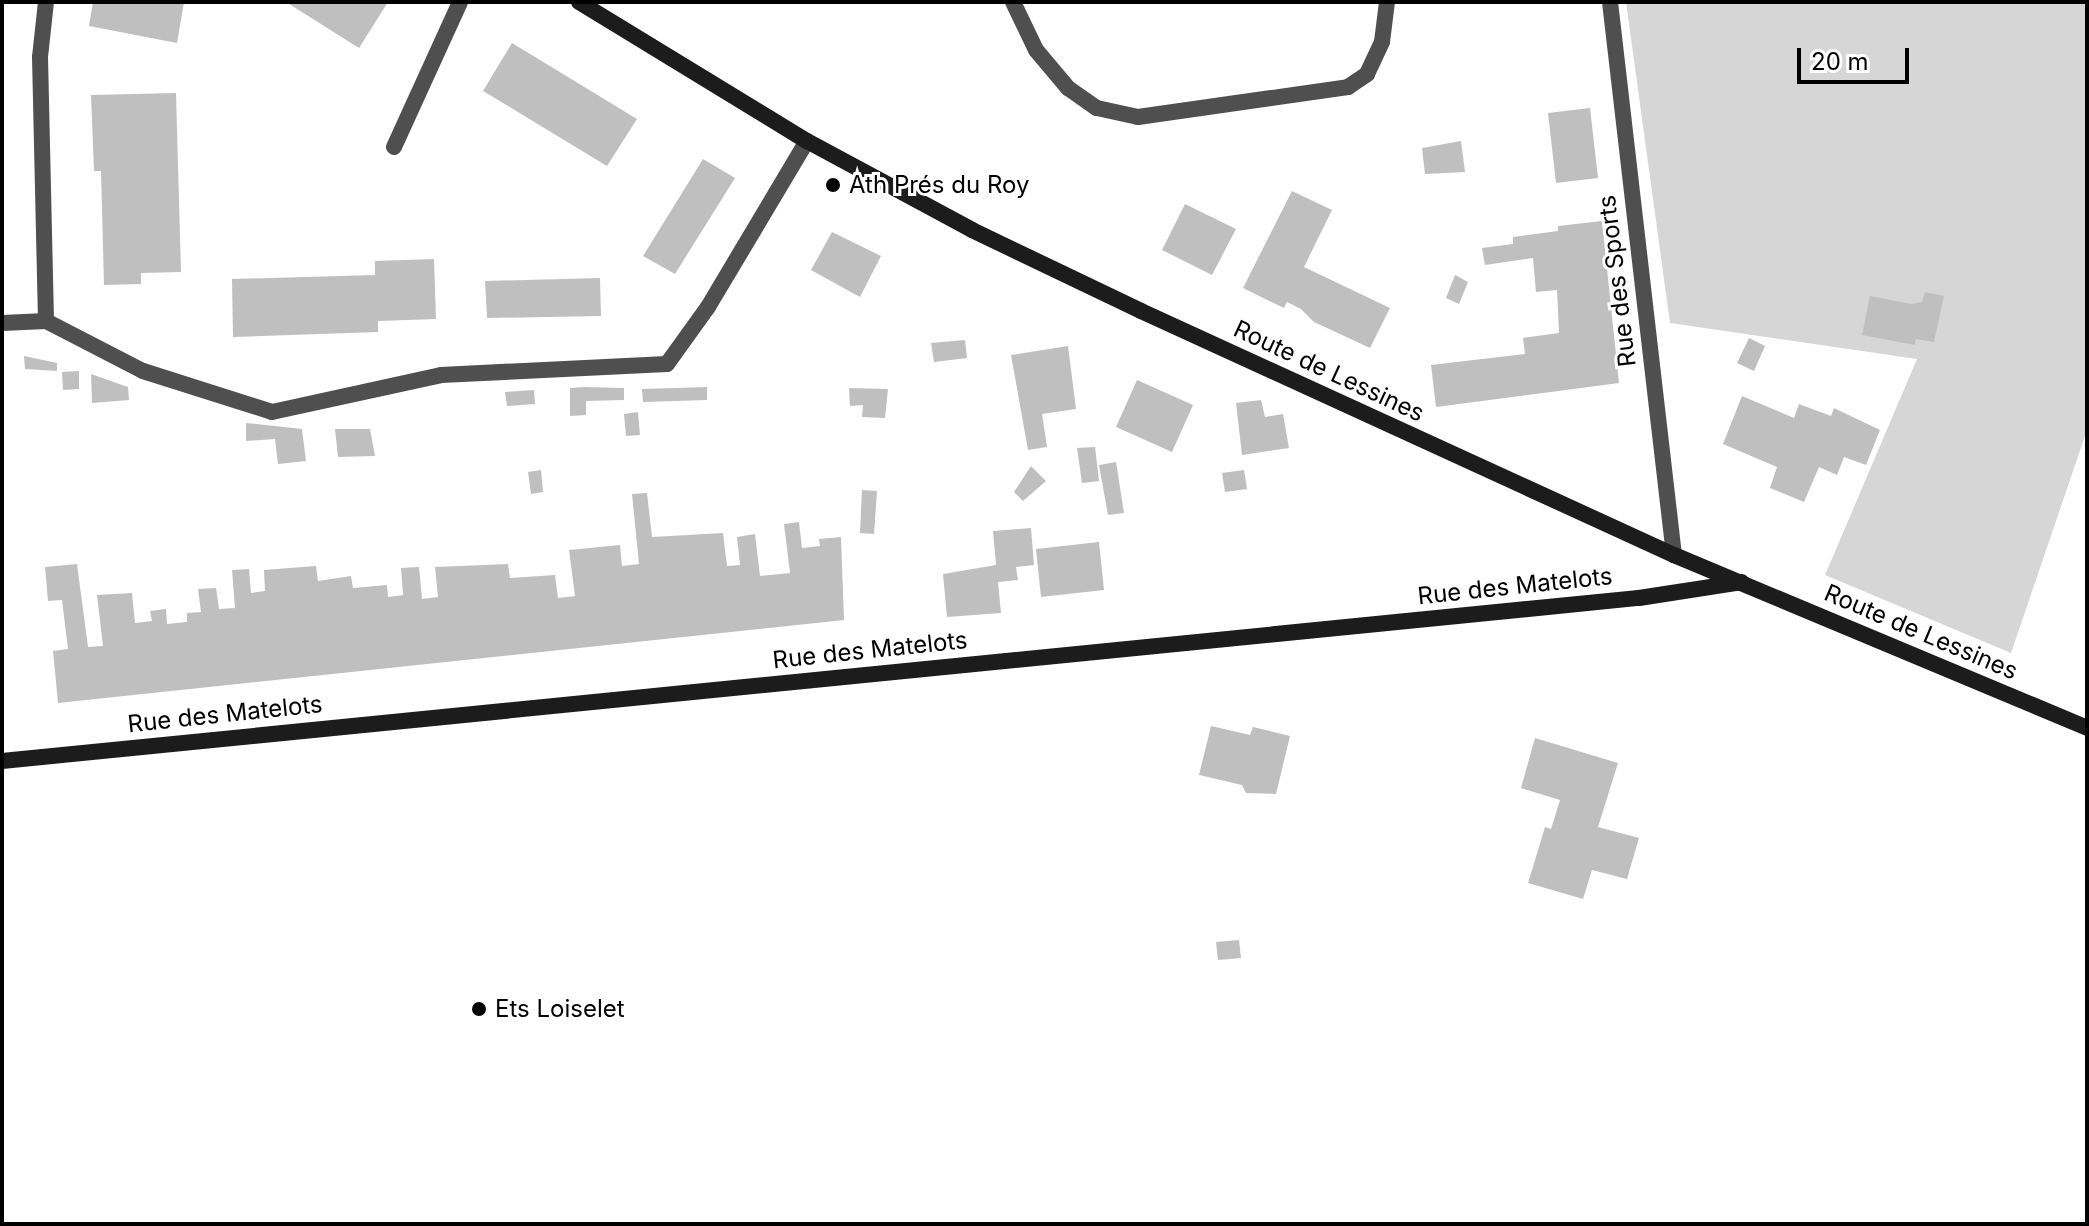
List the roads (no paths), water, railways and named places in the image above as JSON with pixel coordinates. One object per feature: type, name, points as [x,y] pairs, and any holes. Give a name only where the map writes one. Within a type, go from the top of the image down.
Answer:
[{"type":"street","points":[[46,2],[40,57],[46,321]]},
{"type":"street","points":[[394,147],[460,2]]},
{"type":"street","name":"Route de Lessines","points":[[579,2],[807,141],[972,230],[1141,311],[1674,555],[2087,728]]},
{"type":"street","points":[[1013,2],[1036,50],[1068,88],[1097,108],[1138,117],[1348,87],[1367,74],[1377,52],[1387,2]]},
{"type":"street","name":"Rue des Sports","points":[[1610,2],[1674,555]]},
{"type":"street","points":[[2,323],[46,321],[143,371],[272,412],[441,375],[667,364],[708,307],[807,141]]},
{"type":"street","name":"Rue des Matelots","points":[[2,761],[1639,598],[1742,582]]},
{"type":"place","name":"Ath Prés du Roy","points":[[833,185]]},
{"type":"place","name":"Ets Loiselet","points":[[479,1009]]}]
